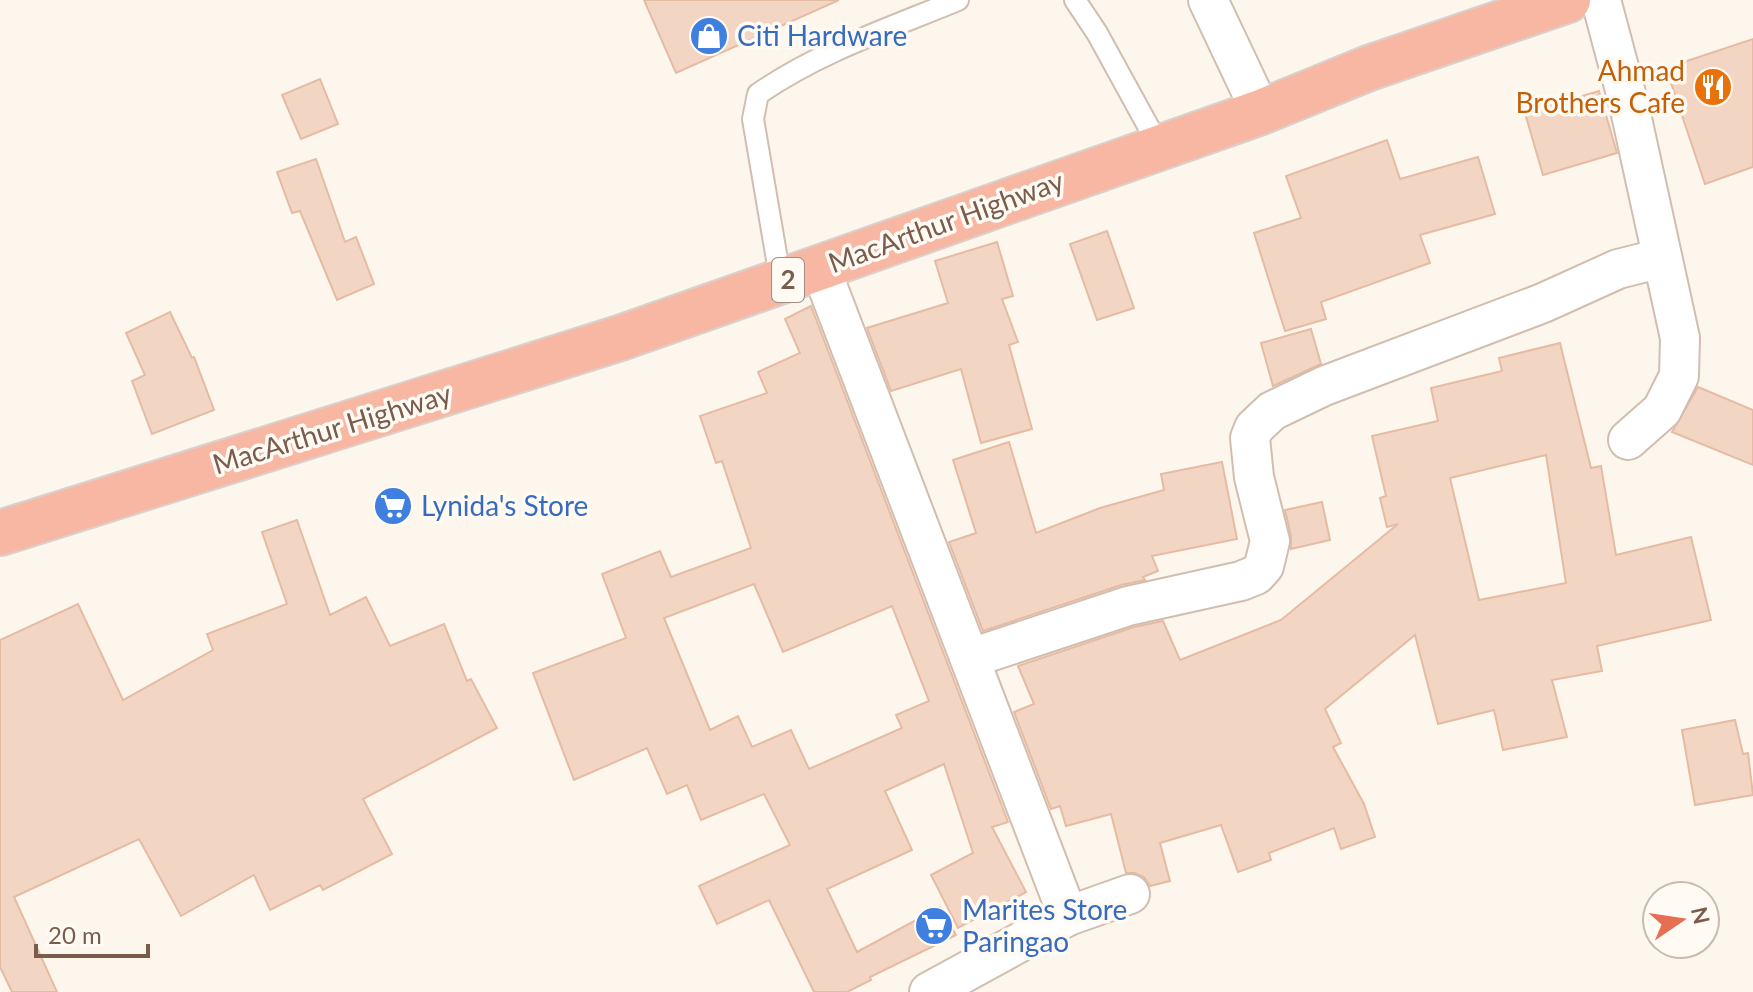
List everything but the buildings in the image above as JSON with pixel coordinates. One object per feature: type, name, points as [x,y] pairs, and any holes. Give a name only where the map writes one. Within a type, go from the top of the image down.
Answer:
[{"type":"highway","name":"MacArthur Highway","points":[[0,533],[620,338],[1261,112],[1369,68],[1568,0]]},
{"type":"street","points":[[1208,0],[1261,112]]},
{"type":"street","points":[[1601,0],[1629,105],[1680,338],[1679,376],[1662,410],[1628,440]]},
{"type":"street","points":[[971,658],[1128,606],[1256,575],[1264,566],[1270,541],[1254,477],[1250,438],[1254,428],[1272,411],[1324,386],[1543,303],[1618,269],[1662,258]]},
{"type":"street","points":[[801,275],[971,658],[1068,916]]},
{"type":"street","points":[[929,992],[1068,916],[1130,894]]},
{"type":"lane","points":[[801,275],[753,119],[758,94],[790,72],[843,47],[958,0]]},
{"type":"lane","points":[[1075,0],[1097,33],[1159,146]]},
{"type":"place","name":"Citi Hardware","points":[[709,36]]},
{"type":"place","name":"Ahmad Brothers Cafe","points":[[1713,87]]},
{"type":"place","name":"Lynida's Store","points":[[393,506]]},
{"type":"place","name":"Marites Store Paringao","points":[[934,926]]}]
